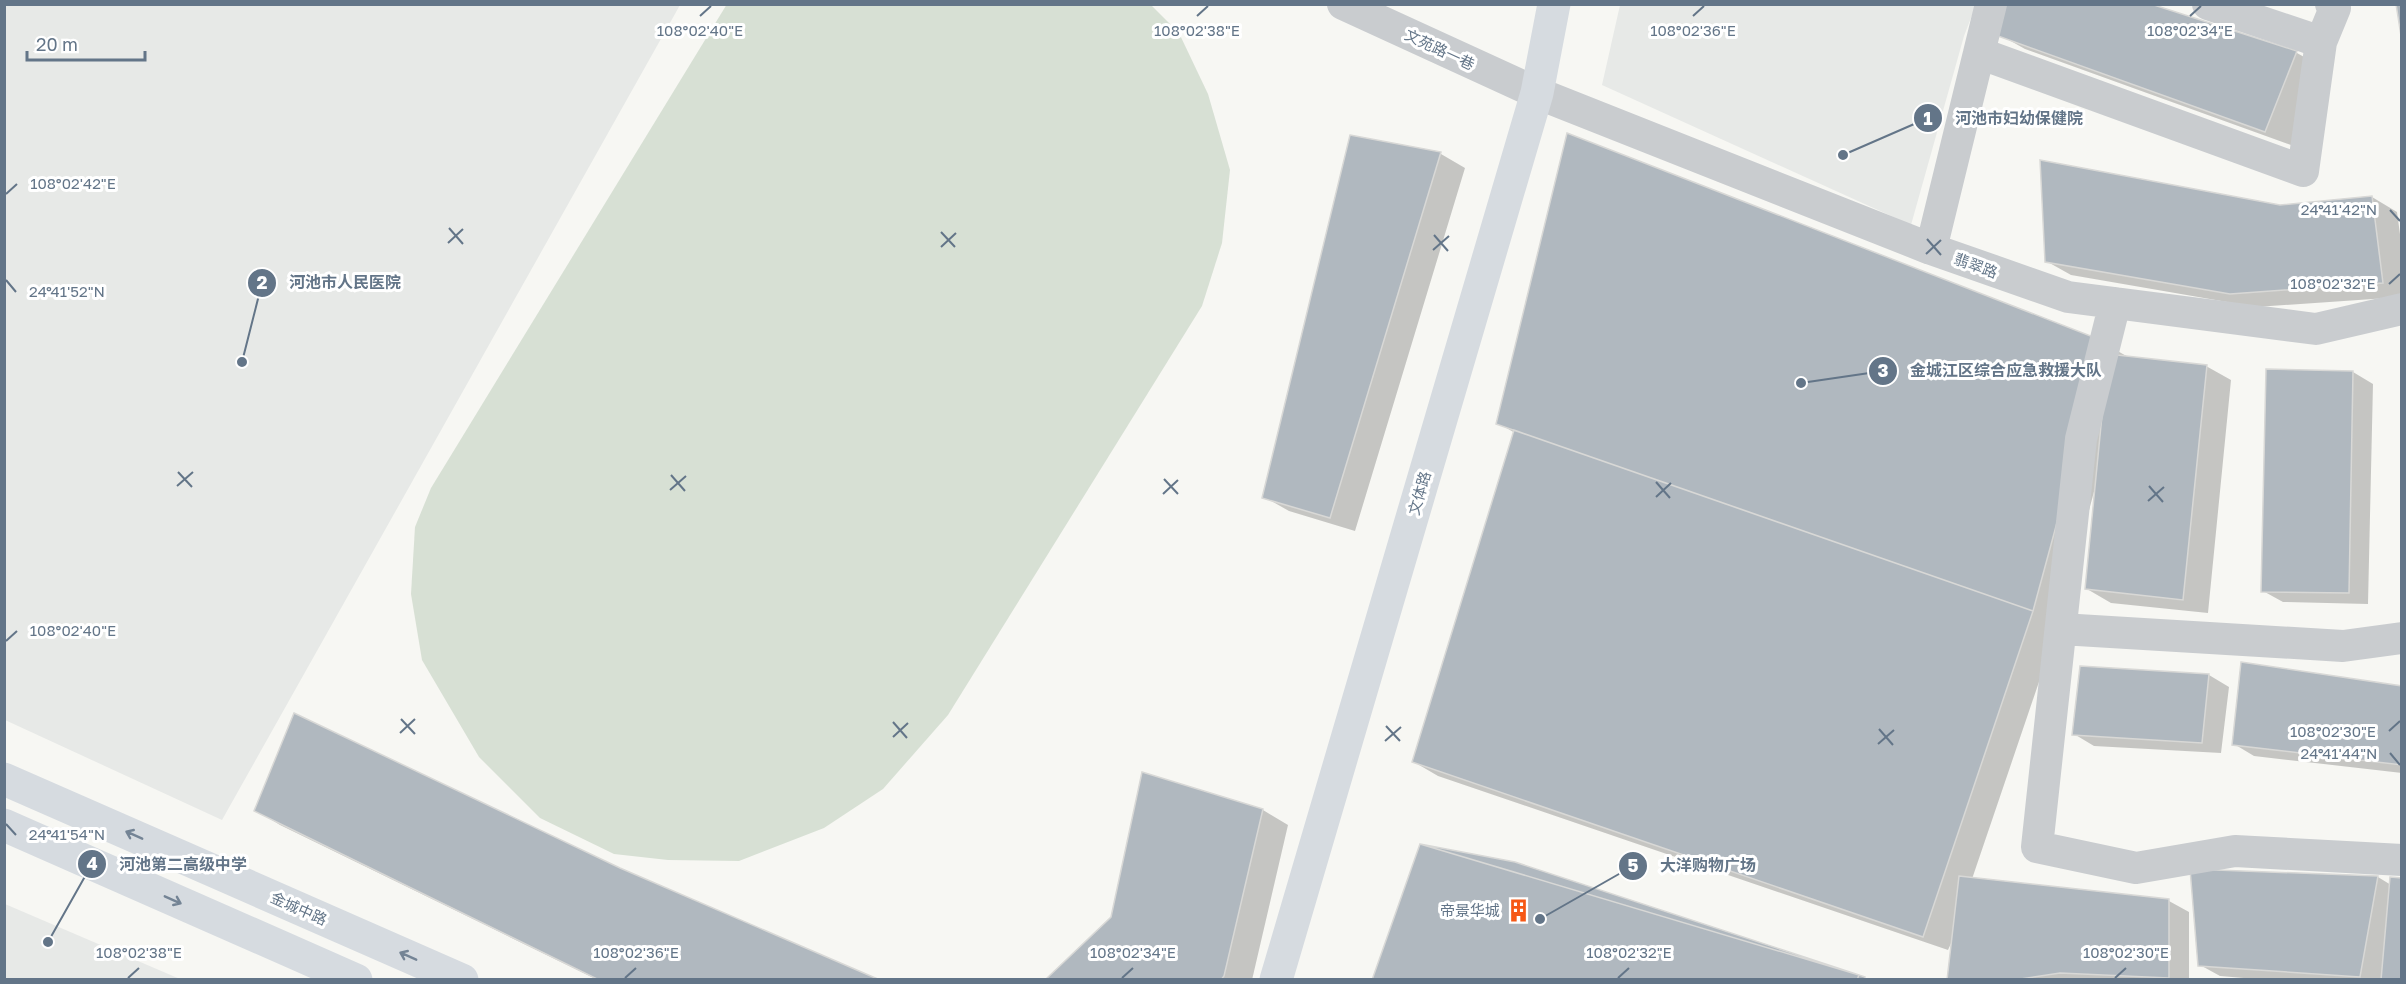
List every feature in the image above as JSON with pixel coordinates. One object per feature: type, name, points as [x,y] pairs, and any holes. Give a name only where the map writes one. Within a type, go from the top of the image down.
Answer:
[{"type":"main road","name":"文体路","points":[[1276,980],[1537,93],[1554,4]]},
{"type":"main road","name":"金城中路","points":[[4,779],[462,980]]},
{"type":"main road","points":[[4,825],[356,980]]},
{"type":"street","name":"文苑路一巷","points":[[1343,4],[1537,93]]},
{"type":"street","points":[[1930,249],[1991,4]]},
{"type":"street","points":[[2208,4],[2321,42]]},
{"type":"street","points":[[1979,53],[2303,171],[2321,42],[2334,6]]},
{"type":"street","name":"翡翠路","points":[[1537,93],[1930,249],[2068,297],[2316,329],[2402,309]]},
{"type":"street","points":[[2115,303],[2082,439],[2037,847],[2136,867],[2235,851],[2402,860]]},
{"type":"street","points":[[2061,629],[2343,646],[2402,638]]},
{"type":"shaded area","points":[[5,4],[680,5],[222,820],[5,720]]},
{"type":"shaded area","points":[[727,4],[1151,5],[1179,33],[1208,94],[1230,170],[1222,243],[1202,306],[948,715],[883,789],[824,828],[739,861],[668,860],[614,854],[540,818],[479,757],[422,660],[411,594],[415,527],[431,488]]},
{"type":"shaded area","points":[[1620,5],[1976,5],[1964,36],[1911,225],[1602,85]]},
{"type":"shaded area","points":[[5,904],[180,979],[5,979]]},
{"type":"building","points":[[2006,4],[2151,4],[2297,51],[2265,132],[1998,36]]},
{"type":"building","points":[[2396,4],[2402,4],[2402,42]]},
{"type":"building","points":[[1567,133],[2106,342],[2033,611],[1496,424]]},
{"type":"building","points":[[1350,135],[1441,152],[1330,518],[1262,498]]},
{"type":"building","points":[[2040,160],[2280,205],[2372,196],[2383,283],[2230,294],[2045,262]]},
{"type":"building","points":[[2108,354],[2207,365],[2183,600],[2085,589]]},
{"type":"building","points":[[2266,369],[2353,371],[2349,593],[2261,592]]},
{"type":"building","points":[[1514,430],[2033,611],[1923,937],[1412,762]]},
{"type":"building","points":[[2241,662],[2402,686],[2402,765],[2232,745]]},
{"type":"building","points":[[2080,666],[2209,674],[2202,743],[2072,735]]},
{"type":"building","points":[[294,713],[620,868],[880,980],[599,980],[254,811]]},
{"type":"building","points":[[1142,772],[1263,809],[1224,976],[1221,980],[1045,980],[1111,917]]},
{"type":"building","name":"帝景华城","points":[[1420,844],[1515,862],[1865,977],[1864,980],[1372,980]]},
{"type":"building","name":"帝景华城","points":[[1420,844],[1859,975],[1857,980],[1372,980]]},
{"type":"building","points":[[2190,869],[2378,876],[2360,977],[2198,966]]},
{"type":"building","points":[[1959,876],[2169,899],[2169,978],[2060,973],[2014,980],[1947,980]]},
{"type":"building","points":[[2390,877],[2402,878],[2402,980],[2381,980]]},
{"type":"place","name":"河池市妇幼保健院","points":[[1843,155]]},
{"type":"place","name":"河池市人民医院","points":[[242,362]]},
{"type":"place","name":"金城江区综合应急救援大队","points":[[1801,383]]},
{"type":"place","name":"帝景华城","points":[[1518,910]]},
{"type":"place","name":"大洋购物广场","points":[[1540,919]]},
{"type":"place","name":"河池第二高级中学","points":[[48,942]]}]
